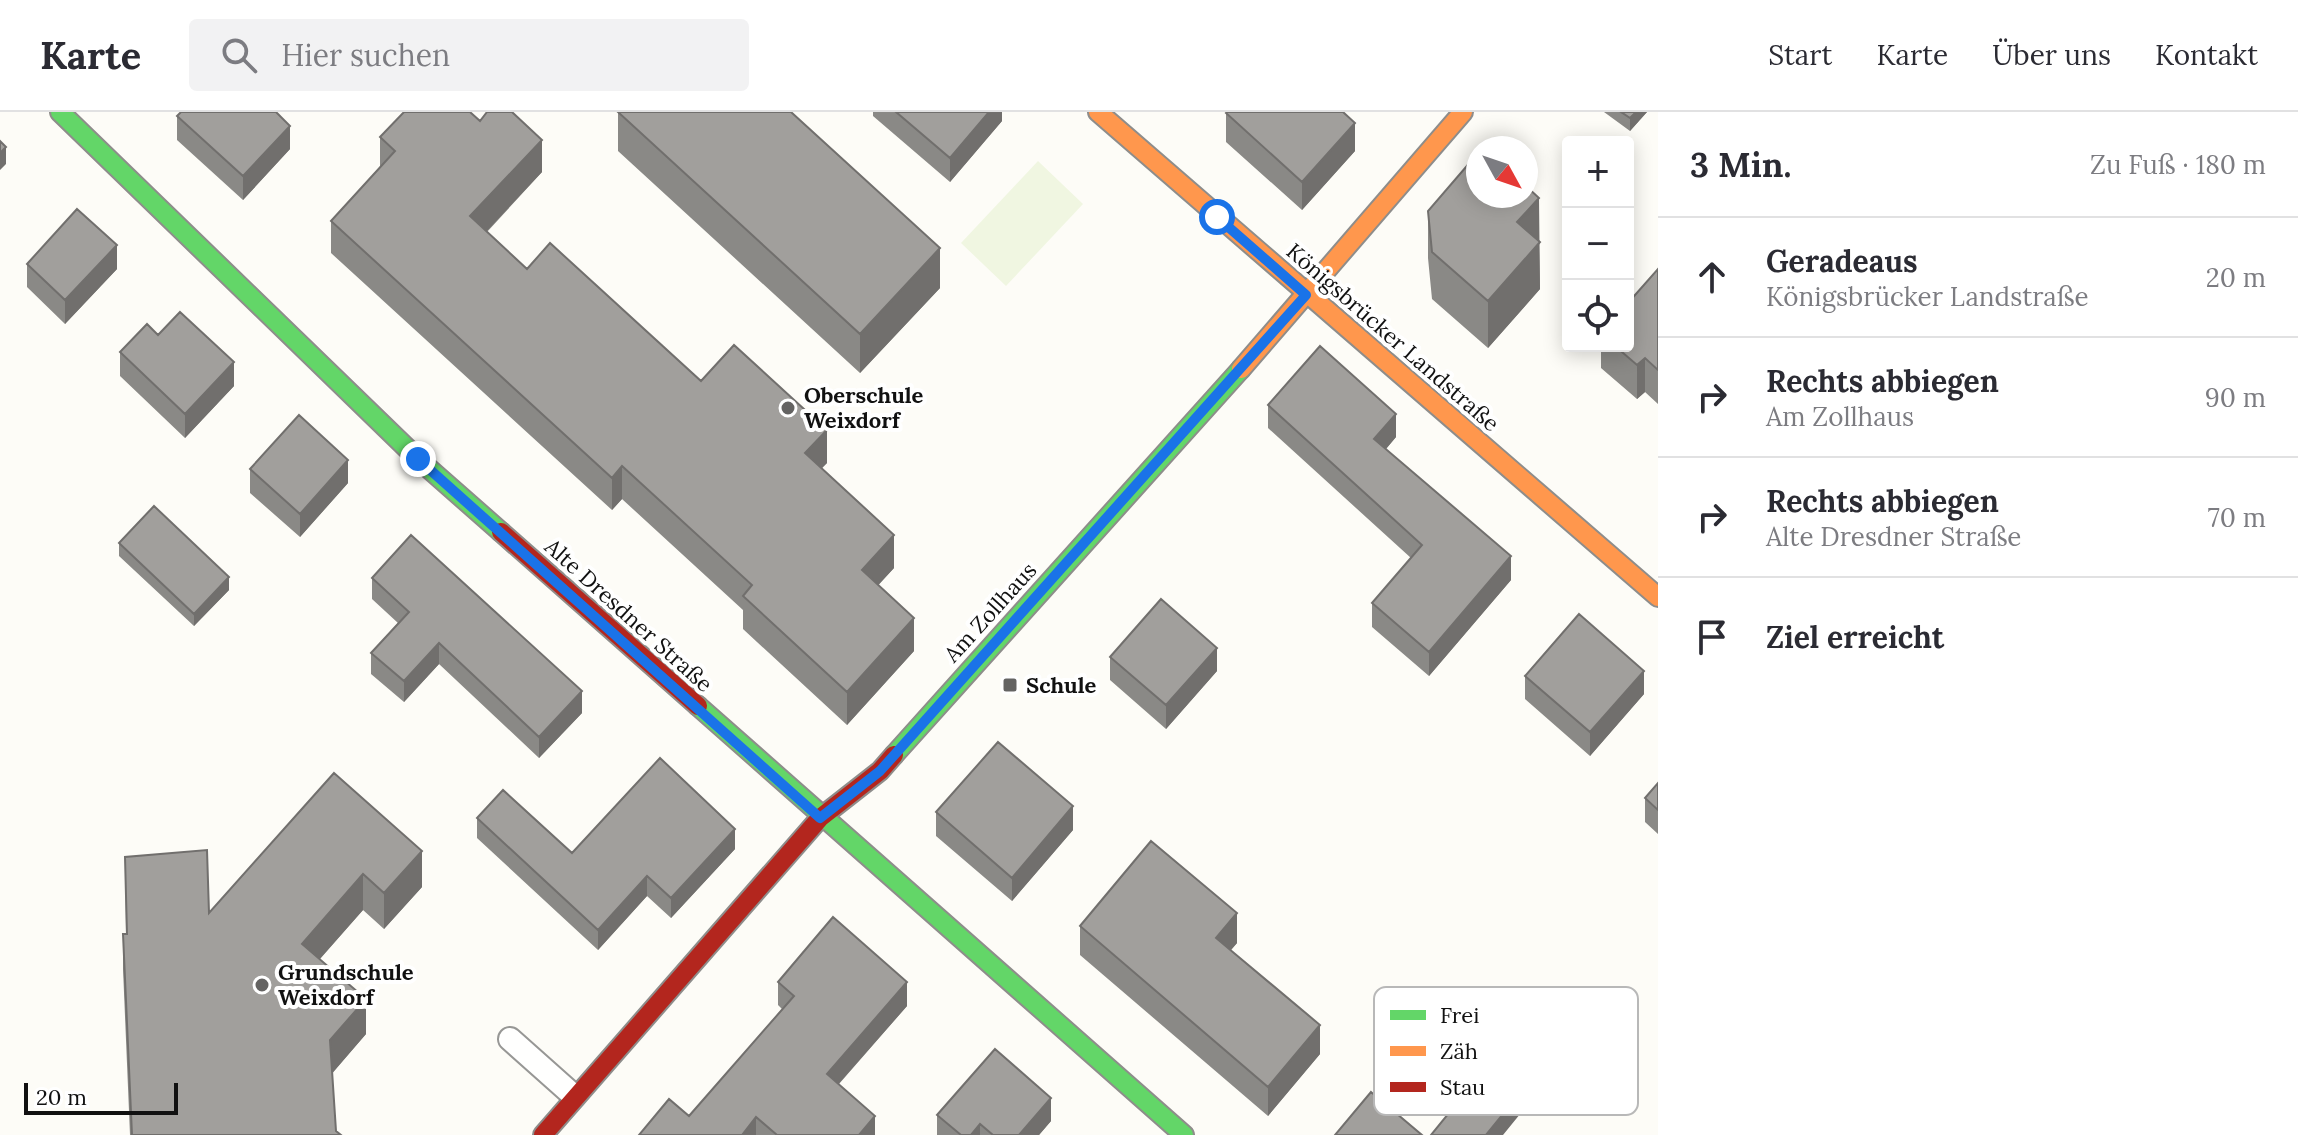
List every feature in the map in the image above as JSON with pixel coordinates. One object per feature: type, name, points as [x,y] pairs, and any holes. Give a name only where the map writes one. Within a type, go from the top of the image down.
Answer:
[{"type":"street","name":"Alte Dresdner Straße","points":[[60,112],[418,459],[820,818],[1184,1135]]},
{"type":"street","name":"Königsbrücker Landstraße","points":[[1098,112],[1658,597]]},
{"type":"street","name":"Am Zollhaus","points":[[543,1135],[820,818],[880,771],[1306,295],[1463,112]]},
{"type":"lane","points":[[510,1039],[574,1096]]},
{"type":"green space","points":[[1038,161],[1083,204],[1006,286],[961,243]]},
{"type":"building","points":[[181,112],[276,112],[290,126],[243,176],[177,116]]},
{"type":"building","points":[[404,112],[470,112],[480,121],[487,112],[512,112],[542,140],[470,216],[527,269],[550,243],[701,381],[734,345],[827,430],[805,453],[894,535],[862,570],[914,618],[847,692],[743,596],[752,585],[622,466],[612,478],[331,221],[395,151],[380,137]]},
{"type":"building","points":[[618,112],[791,112],[940,248],[860,334]]},
{"type":"building","points":[[896,112],[989,112],[950,158]]},
{"type":"building","points":[[1227,112],[1343,112],[1355,123],[1302,182]]},
{"type":"building","points":[[1621,112],[1636,112],[1630,118]]},
{"type":"building","points":[[1466,167],[1466,208],[1530,208],[1517,222],[1540,242],[1488,301],[1432,252],[1428,211]]},
{"type":"building","points":[[77,209],[117,245],[65,300],[27,264]]},
{"type":"building","points":[[1658,269],[1658,370],[1645,358],[1637,365],[1622,352],[1634,352],[1634,296]]},
{"type":"building","points":[[180,312],[234,362],[185,414],[120,352],[147,324],[158,335]]},
{"type":"building","points":[[1320,346],[1396,414],[1374,439],[1511,556],[1429,652],[1372,603],[1422,545],[1268,405]]},
{"type":"building","points":[[299,415],[348,460],[300,514],[250,469]]},
{"type":"building","points":[[154,506],[229,577],[194,614],[119,543]]},
{"type":"building","points":[[411,535],[582,691],[539,737],[439,643],[404,681],[371,653],[409,612],[372,578]]},
{"type":"building","points":[[1161,599],[1217,648],[1166,705],[1110,657]]},
{"type":"building","points":[[1579,614],[1644,671],[1590,732],[1525,676]]},
{"type":"building","points":[[998,742],[1073,806],[1012,878],[936,812]]},
{"type":"building","points":[[660,758],[735,829],[671,898],[647,876],[598,930],[477,818],[503,790],[572,853]]},
{"type":"building","points":[[334,773],[422,851],[384,893],[363,874],[302,944],[366,999],[330,1040],[336,1131],[341,1135],[132,1135],[123,934],[127,934],[125,857],[207,850],[209,913]]},
{"type":"building","points":[[1658,783],[1658,810],[1645,798]]},
{"type":"building","points":[[1151,841],[1237,913],[1216,938],[1320,1025],[1268,1087],[1080,926]]},
{"type":"building","points":[[833,917],[907,982],[827,1074],[875,1116],[859,1135],[777,1135],[756,1117],[742,1135],[639,1135],[669,1099],[689,1116],[794,996],[778,982]]},
{"type":"building","points":[[995,1049],[1051,1098],[1019,1135],[993,1135],[980,1124],[971,1135],[961,1135],[937,1115]]},
{"type":"building","points":[[1371,1092],[1374,1095],[1374,1115],[1398,1115],[1422,1135],[1335,1135]]},
{"type":"building","points":[[1447,1115],[1502,1115],[1486,1135],[1431,1135]]},
{"type":"traffic: fast","points":[[60,112],[418,459],[501,532]]},
{"type":"traffic: fast","points":[[894,755],[1241,369]]},
{"type":"traffic: fast","points":[[698,706],[1184,1135]]},
{"type":"traffic: slow","points":[[1098,112],[1658,597]]},
{"type":"traffic: slow","points":[[1241,369],[1463,112]]},
{"type":"traffic: jam","points":[[501,532],[698,706]]},
{"type":"traffic: jam","points":[[543,1135],[820,818],[880,771],[894,755]]},
{"type":"place","name":"Oberschule Weixdorf","points":[[788,408]]},
{"type":"place","name":"Schule","points":[[1010,685]]},
{"type":"place","name":"Grundschule Weixdorf","points":[[262,985]]},
{"type":"route","points":[[418,459],[820,818],[880,771],[1306,295],[1217,217]]}]
